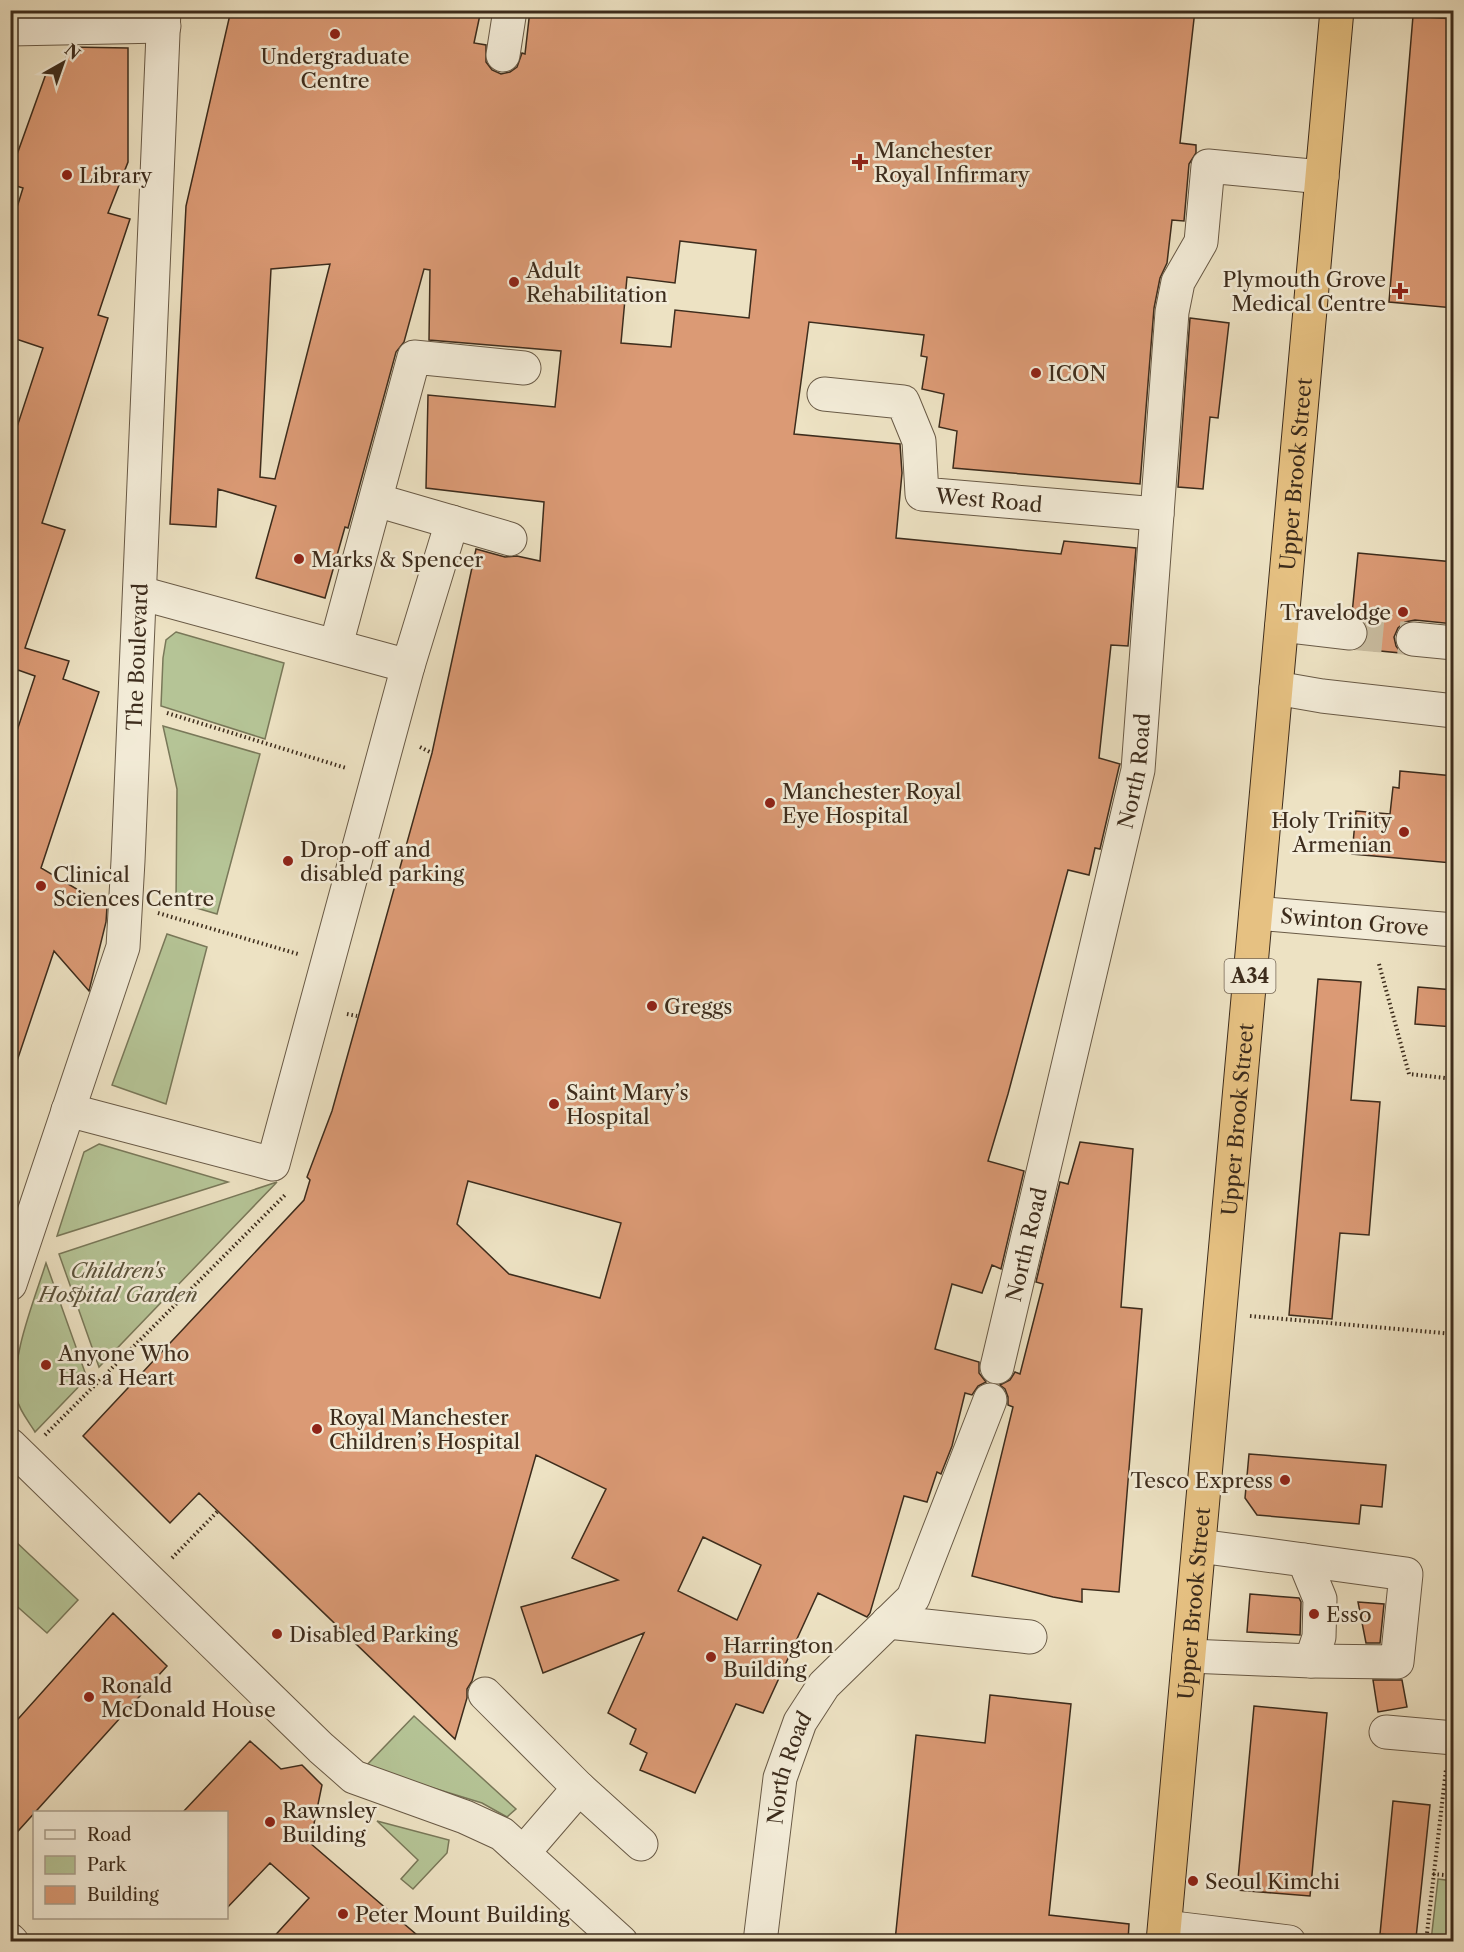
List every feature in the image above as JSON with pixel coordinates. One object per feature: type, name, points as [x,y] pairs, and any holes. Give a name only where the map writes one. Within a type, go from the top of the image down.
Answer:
[{"type":"highway","name":"Upper Brook Street","points":[[1164,1934],[1337,10]]},
{"type":"street","points":[[503,55],[510,10]]},
{"type":"street","points":[[10,29],[164,18]]},
{"type":"street","name":"The Boulevard","points":[[10,1284],[123,947],[164,18]]},
{"type":"street","name":"North Road","points":[[997,1367],[1138,770],[1172,312],[1178,282],[1201,242],[1208,166],[1322,177]]},
{"type":"street","points":[[336,645],[414,357],[524,368]]},
{"type":"street","name":"West Road","points":[[824,394],[903,402],[919,441],[922,494],[1157,514]]},
{"type":"street","points":[[376,500],[510,539]]},
{"type":"street","points":[[68,1110],[273,1164],[408,666],[452,522]]},
{"type":"street","points":[[140,593],[408,666]]},
{"type":"street","points":[[1281,626],[1350,633]]},
{"type":"street","points":[[1413,639],[1454,643]]},
{"type":"street","points":[[1276,688],[1322,696],[1454,711]]},
{"type":"street","name":"Swinton Grove","points":[[1256,913],[1454,930]]},
{"type":"street","name":"North Road","points":[[760,1941],[780,1778],[800,1722],[824,1685],[912,1598],[990,1400]]},
{"type":"street","points":[[17,1451],[354,1778],[465,1817],[502,1834],[621,1941]]},
{"type":"street","points":[[1189,1656],[1397,1662],[1406,1574],[1199,1546]]},
{"type":"street","points":[[1304,1560],[1320,1599],[1318,1637],[1311,1661]]},
{"type":"street","points":[[888,1622],[1030,1637]]},
{"type":"street","points":[[485,1694],[579,1788],[641,1844]]},
{"type":"street","points":[[1386,1731],[1452,1738]]},
{"type":"street","points":[[523,1853],[579,1788]]},
{"type":"street","points":[[1164,1934],[1289,1941]]},
{"type":"path","points":[[135,702],[377,778]]},
{"type":"path","points":[[414,756],[417,746],[432,753]]},
{"type":"path","points":[[126,903],[328,962]]},
{"type":"path","points":[[1379,964],[1409,1074],[1454,1079]]},
{"type":"path","points":[[17,1451],[288,1193]]},
{"type":"path","points":[[1250,1316],[1454,1334]]},
{"type":"path","points":[[150,1580],[218,1511]]},
{"type":"path","points":[[1426,1941],[1452,1738]]},
{"type":"path","points":[[1433,1874],[1454,1876]]},
{"type":"green space","points":[[176,632],[284,663],[265,739],[161,706],[166,640]]},
{"type":"green space","points":[[163,726],[260,754],[217,914],[176,902],[177,789]]},
{"type":"green space","points":[[167,934],[207,947],[166,1104],[112,1085]]},
{"type":"green space","name":"Children's Hospital Garden","points":[[99,1144],[228,1182],[57,1236],[84,1152]]},
{"type":"green space","name":"Children's Hospital Garden","points":[[277,1182],[99,1367],[59,1254]]},
{"type":"green space","points":[[46,1263],[87,1378],[35,1432],[18,1403],[15,1384],[16,1367],[29,1313]]},
{"type":"green space","points":[[15,1541],[78,1600],[47,1633],[11,1601]]},
{"type":"green space","points":[[414,1716],[516,1809],[507,1817],[482,1803],[365,1767]]},
{"type":"green space","points":[[377,1821],[449,1840],[447,1853],[413,1889],[401,1879],[418,1860]]},
{"type":"green space","points":[[1438,1879],[1453,1881],[1453,1941],[1431,1941]]},
{"type":"building","points":[[231,10],[481,10],[474,43],[486,45],[486,62],[492,70],[501,74],[517,67],[522,53],[525,54],[530,10],[1195,10],[1180,143],[1196,145],[1196,153],[1189,164],[1184,221],[1172,220],[1167,263],[1160,278],[1154,308],[1140,484],[953,468],[957,431],[939,427],[944,394],[922,389],[927,357],[921,356],[924,335],[809,322],[794,434],[900,444],[902,473],[896,538],[1061,554],[1064,541],[1136,548],[1128,646],[1111,645],[1099,758],[1120,764],[1100,849],[1095,848],[1089,875],[1068,870],[988,1161],[1024,1171],[1001,1269],[992,1265],[982,1293],[952,1284],[935,1349],[979,1362],[979,1373],[986,1382],[978,1386],[972,1395],[965,1393],[952,1446],[941,1474],[937,1472],[927,1502],[904,1496],[870,1613],[867,1617],[818,1593],[763,1713],[736,1704],[695,1793],[640,1770],[647,1753],[630,1744],[636,1729],[608,1713],[644,1633],[543,1673],[521,1607],[618,1580],[572,1558],[606,1489],[536,1455],[472,1681],[467,1689],[467,1698],[455,1739],[199,1493],[170,1523],[83,1436],[304,1200],[310,1180],[307,1177],[332,1111],[432,753],[476,549],[505,557],[517,556],[540,561],[544,502],[426,488],[428,395],[555,407],[561,351],[429,340],[430,270],[424,269],[404,342],[396,352],[348,528],[345,527],[325,598],[256,578],[276,506],[218,489],[216,527],[170,524],[186,206]],"holes":[[[680,241],[756,250],[749,318],[675,310],[671,347],[621,343],[627,277],[675,283]],[[330,264],[275,479],[260,477],[271,269]],[[468,1181],[621,1223],[600,1298],[509,1274],[457,1224]],[[703,1537],[761,1565],[737,1620],[678,1591]]]},
{"type":"building","points":[[1413,16],[1454,19],[1454,308],[1389,302]]},
{"type":"building","points":[[69,47],[128,48],[128,162],[108,213],[130,219],[98,315],[108,318],[42,523],[65,530],[25,648],[69,661],[63,679],[99,692],[41,868],[107,907],[106,922],[89,991],[54,951],[15,1067],[10,1066],[10,752],[35,676],[18,670],[15,678],[10,677],[10,448],[43,348],[10,337],[10,230],[23,188],[10,184],[10,174],[47,71],[62,75]]},
{"type":"building","points":[[1190,318],[1229,323],[1218,418],[1210,417],[1203,489],[1178,487]]},
{"type":"building","name":"Travelodge","points":[[1358,553],[1454,562],[1454,624],[1415,620],[1405,622],[1398,628],[1394,637],[1401,653],[1359,649],[1365,644],[1369,635],[1362,618],[1352,614]]},
{"type":"building","name":"Holy Trinity Armenian","points":[[1400,771],[1454,776],[1452,863],[1352,854],[1356,811],[1390,814],[1393,787],[1399,788]]},
{"type":"building","points":[[1318,979],[1361,982],[1351,1100],[1380,1102],[1369,1235],[1340,1233],[1332,1319],[1289,1315]]},
{"type":"building","points":[[1418,987],[1454,990],[1454,1027],[1415,1024]]},
{"type":"building","points":[[1080,1142],[1133,1149],[1121,1307],[1142,1309],[1119,1592],[1082,1589],[1082,1602],[1053,1597],[972,1576],[1013,1407],[1008,1405],[1005,1389],[1000,1385],[1010,1380],[1015,1372],[1020,1374],[1043,1284],[1036,1282],[1060,1182],[1068,1184]]},
{"type":"building","points":[[1249,1454],[1386,1465],[1382,1507],[1361,1505],[1359,1524],[1257,1515],[1245,1498]]},
{"type":"building","points":[[1250,1594],[1299,1598],[1301,1602],[1300,1635],[1247,1632]]},
{"type":"building","points":[[1358,1602],[1384,1604],[1380,1643],[1366,1643]]},
{"type":"building","name":"Ronald McDonald House","points":[[113,1613],[167,1666],[36,1811],[33,1811],[33,1815],[10,1840],[10,1728]]},
{"type":"building","points":[[1373,1680],[1402,1680],[1407,1707],[1378,1712]]},
{"type":"building","points":[[990,1695],[1071,1704],[1049,1915],[1129,1924],[1128,1941],[895,1941],[916,1735],[985,1743]]},
{"type":"building","points":[[1254,1706],[1327,1713],[1310,1896],[1237,1890]]},
{"type":"building","points":[[250,1741],[281,1769],[302,1765],[322,1785],[310,1843],[424,1941],[270,1941],[309,1898],[270,1863],[228,1907],[228,1811],[184,1811]]},
{"type":"building","points":[[1393,1801],[1430,1805],[1416,1938],[1380,1934]]},
{"type":"tunnel","points":[[1350,633],[1413,639]]},
{"type":"place","name":"Undergraduate Centre","points":[[335,34]]},
{"type":"place","name":"Manchester Royal Infirmary","points":[[860,162]]},
{"type":"place","name":"Library","points":[[67,175]]},
{"type":"place","name":"Adult Rehabilitation","points":[[514,282]]},
{"type":"place","name":"Plymouth Grove Medical Centre","points":[[1400,291]]},
{"type":"place","name":"ICON","points":[[1036,373]]},
{"type":"place","name":"Marks & Spencer","points":[[299,559]]},
{"type":"place","name":"Travelodge","points":[[1403,612]]},
{"type":"place","name":"Manchester Royal Eye Hospital","points":[[770,803]]},
{"type":"place","name":"Holy Trinity Armenian","points":[[1404,832]]},
{"type":"place","name":"Drop-off and disabled parking","points":[[288,861]]},
{"type":"place","name":"Clinical Sciences Centre","points":[[41,886]]},
{"type":"place","name":"Greggs","points":[[652,1006]]},
{"type":"place","name":"Saint Mary’s Hospital","points":[[554,1104]]},
{"type":"place","name":"Anyone Who Has a Heart","points":[[46,1365]]},
{"type":"place","name":"Royal Manchester Children’s Hospital","points":[[317,1429]]},
{"type":"place","name":"Tesco Express","points":[[1285,1480]]},
{"type":"place","name":"Esso","points":[[1314,1614]]},
{"type":"place","name":"Disabled Parking","points":[[277,1634]]},
{"type":"place","name":"Harrington Building","points":[[711,1657]]},
{"type":"place","name":"Ronald McDonald House","points":[[89,1697]]},
{"type":"place","name":"Rawnsley Building","points":[[270,1822]]},
{"type":"place","name":"Seoul Kimchi","points":[[1193,1881]]},
{"type":"place","name":"Peter Mount Building","points":[[343,1914]]}]
